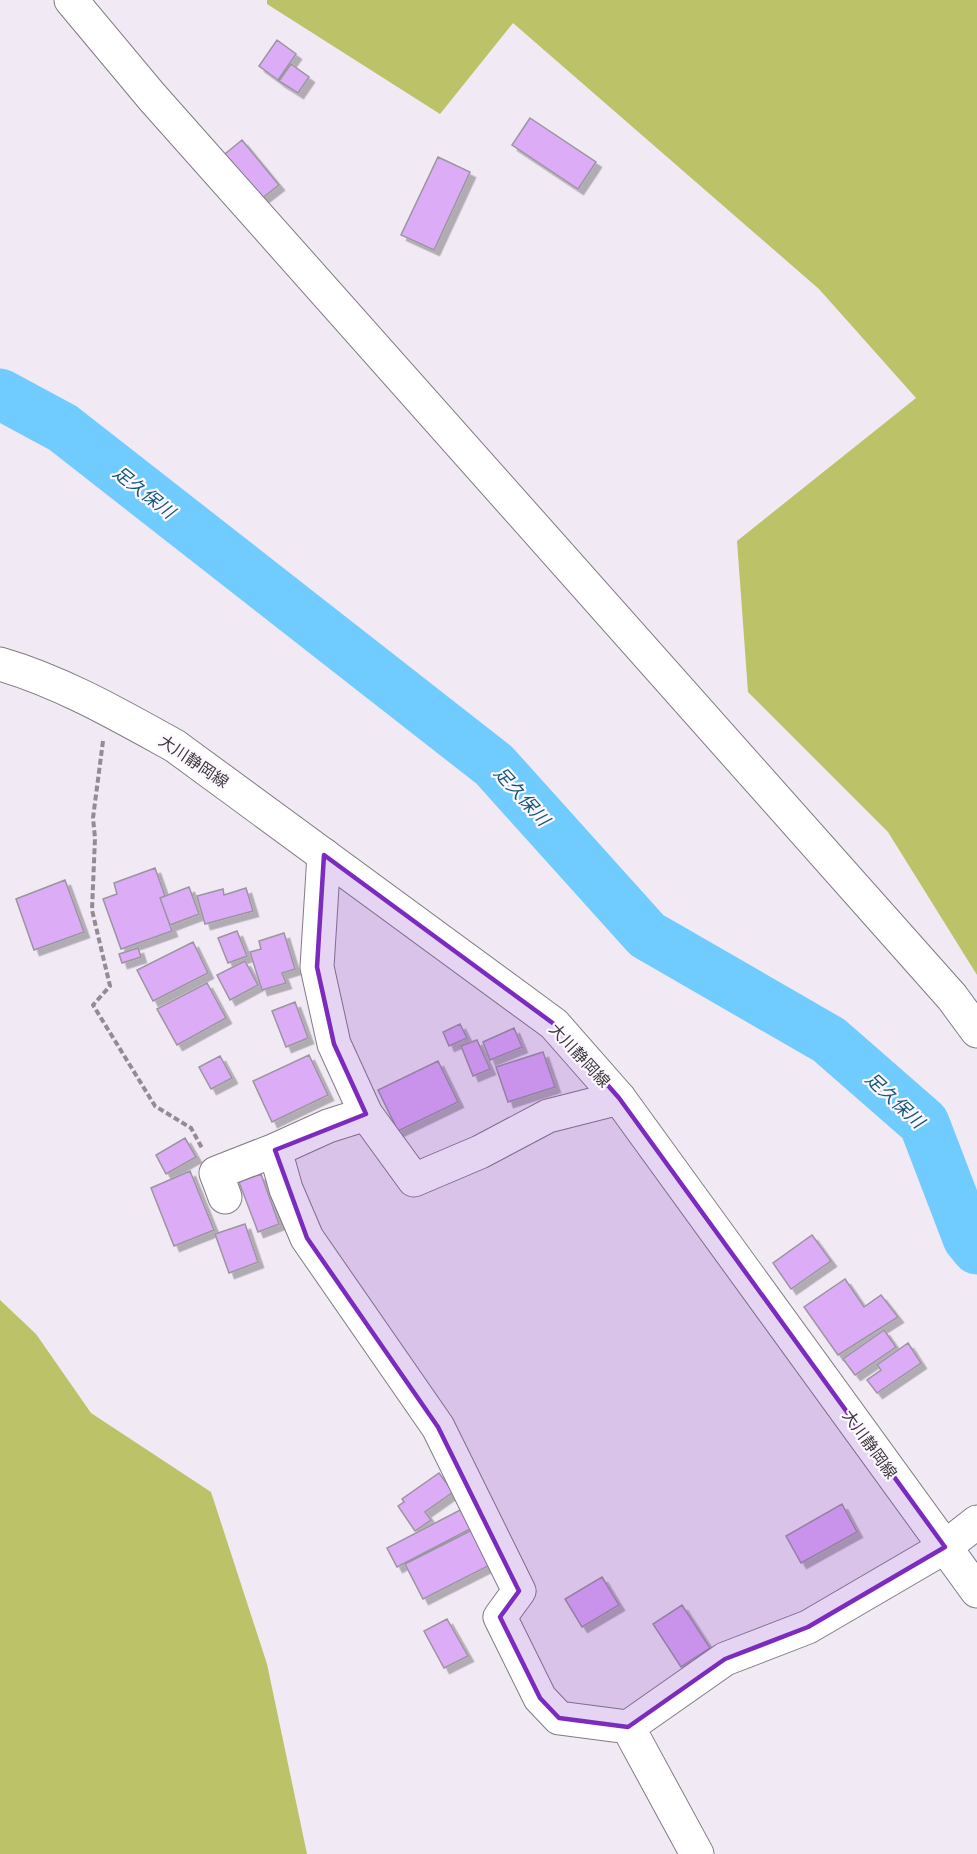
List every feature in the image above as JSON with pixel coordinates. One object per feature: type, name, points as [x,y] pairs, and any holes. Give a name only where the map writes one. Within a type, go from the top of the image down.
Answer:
[{"type":"street","points":[[71,0],[152,97],[944,988],[977,1030]]},
{"type":"street","name":"大川静岡線","points":[[0,664],[30,673],[111,711],[175,746],[554,1024],[620,1098],[977,1591]]},
{"type":"street","points":[[324,855],[317,967],[334,1044],[366,1114],[414,1180],[480,1152],[548,1116],[620,1098]]},
{"type":"street","points":[[220,1185],[275,1150],[328,1126],[366,1114]]},
{"type":"street","points":[[275,1150],[286,1189],[307,1238],[438,1427],[519,1591],[500,1617],[540,1698],[559,1718],[628,1727],[725,1659],[807,1627],[945,1547],[977,1522]]},
{"type":"street","points":[[628,1727],[698,1854]]},
{"type":"path","points":[[111,711],[101,751],[93,818],[95,838],[92,910],[110,986],[93,1005],[155,1106],[191,1128],[220,1185]]},
{"type":"highlighted area","points":[[324,855],[554,1024],[619,1098],[945,1547],[808,1627],[725,1659],[628,1727],[559,1718],[540,1698],[500,1617],[519,1591],[438,1427],[307,1238],[275,1150],[366,1114],[334,1044],[317,967]]},
{"type":"green space","points":[[267,0],[977,0],[977,975],[888,832],[748,692],[737,541],[916,398],[819,289],[513,23],[440,114],[267,4]]},
{"type":"green space","points":[[0,1300],[36,1334],[91,1413],[211,1492],[267,1664],[307,1854],[0,1854]]},
{"type":"building","points":[[277,40],[296,54],[278,80],[259,66]]},
{"type":"building","points":[[291,64],[309,77],[298,93],[279,81]]},
{"type":"building","points":[[530,118],[596,162],[578,189],[512,145]]},
{"type":"building","points":[[242,140],[279,185],[257,202],[220,158]]},
{"type":"building","points":[[438,157],[470,172],[434,250],[401,235]]},
{"type":"building","points":[[155,868],[165,896],[160,898],[172,931],[121,949],[103,899],[117,894],[114,883]]},
{"type":"building","points":[[65,880],[84,932],[34,950],[16,899]]},
{"type":"building","points":[[189,887],[199,914],[170,925],[160,898]]},
{"type":"building","points":[[246,888],[253,911],[205,924],[197,896],[223,889],[224,895]]},
{"type":"building","points":[[237,931],[247,956],[228,963],[218,938]]},
{"type":"building","points":[[284,933],[295,969],[282,973],[286,983],[262,990],[250,952],[261,949],[259,941]]},
{"type":"building","points":[[193,942],[208,973],[153,1001],[137,970]]},
{"type":"building","points":[[138,948],[141,957],[122,963],[119,954]]},
{"type":"building","points":[[245,961],[258,985],[230,1000],[217,975]]},
{"type":"building","points":[[207,983],[226,1018],[177,1045],[157,1009]]},
{"type":"building","points":[[295,1002],[308,1038],[286,1047],[272,1011]]},
{"type":"building","points":[[460,1024],[467,1038],[449,1046],[443,1032]]},
{"type":"building","points":[[514,1028],[522,1047],[490,1060],[483,1042]]},
{"type":"building","points":[[477,1040],[490,1069],[473,1076],[461,1046]]},
{"type":"building","points":[[543,1052],[555,1087],[508,1102],[496,1067]]},
{"type":"building","points":[[309,1055],[328,1095],[272,1122],[253,1081]]},
{"type":"building","points":[[220,1056],[232,1078],[211,1089],[199,1067]]},
{"type":"building","points":[[438,1061],[458,1102],[398,1131],[378,1090]]},
{"type":"building","points":[[185,1138],[196,1157],[166,1174],[156,1155]]},
{"type":"building","points":[[190,1171],[214,1230],[174,1246],[151,1188]]},
{"type":"building","points":[[261,1174],[279,1224],[258,1232],[239,1182]]},
{"type":"building","points":[[245,1224],[258,1262],[229,1273],[215,1234]]},
{"type":"building","points":[[812,1235],[831,1261],[791,1289],[773,1263]]},
{"type":"building","points":[[845,1279],[864,1307],[881,1295],[898,1317],[838,1355],[804,1307]]},
{"type":"building","points":[[884,1330],[896,1347],[855,1375],[843,1359]]},
{"type":"building","points":[[908,1343],[921,1363],[877,1393],[867,1380],[881,1370],[877,1365]]},
{"type":"building","points":[[439,1473],[453,1492],[425,1512],[431,1520],[415,1531],[398,1506],[404,1502],[402,1499]]},
{"type":"building","points":[[842,1504],[857,1532],[801,1563],[786,1536]]},
{"type":"building","points":[[464,1508],[474,1527],[397,1567],[387,1548]]},
{"type":"building","points":[[472,1530],[490,1565],[423,1599],[405,1564]]},
{"type":"building","points":[[602,1577],[619,1605],[582,1627],[565,1599]]},
{"type":"building","points":[[682,1605],[710,1648],[681,1667],[653,1624]]},
{"type":"building","points":[[447,1619],[468,1656],[444,1668],[424,1631]]},
{"type":"waterway","name":"足久保川","points":[[0,394],[63,428],[494,765],[647,935],[829,1040],[924,1123],[968,1238],[977,1249]]}]
